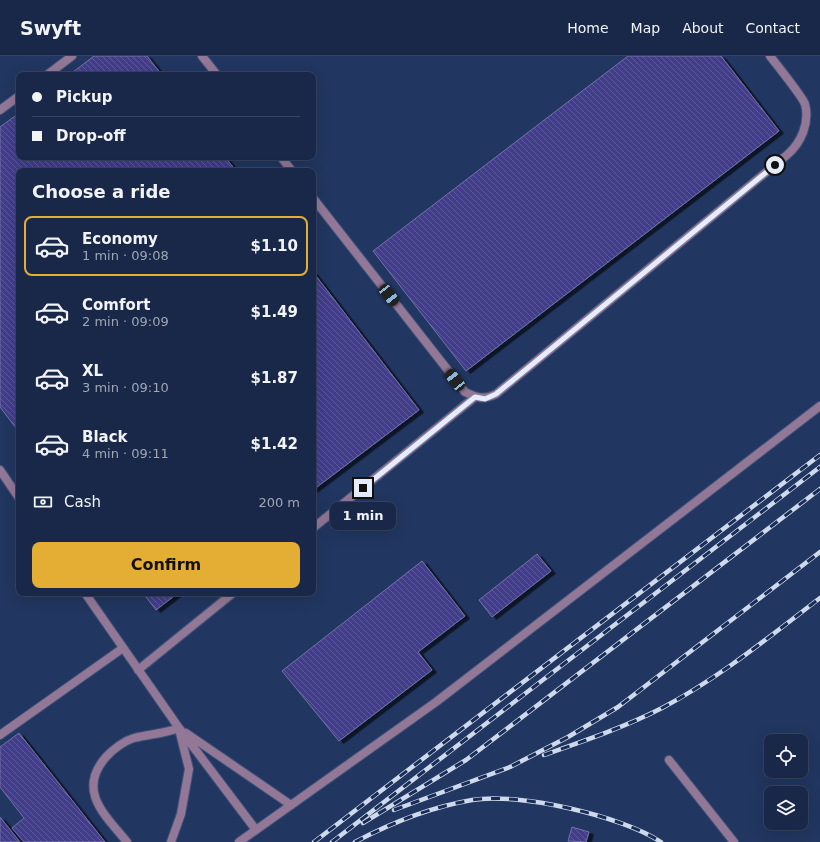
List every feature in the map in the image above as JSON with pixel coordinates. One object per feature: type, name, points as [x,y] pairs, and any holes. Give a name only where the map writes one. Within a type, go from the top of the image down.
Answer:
[{"type":"street","points":[[51,72],[72,56]]},
{"type":"street","points":[[202,56],[215,72]]},
{"type":"street","points":[[316,202],[465,392],[475,397],[485,399],[496,394],[787,155],[798,144],[806,118],[805,104],[770,56]]},
{"type":"street","points":[[0,110],[16,98]]},
{"type":"street","points":[[283,160],[290,168]]},
{"type":"street","points":[[316,526],[475,397]]},
{"type":"street","points":[[239,842],[436,702],[820,406]]},
{"type":"street","points":[[0,470],[16,494]]},
{"type":"street","points":[[87,596],[179,728],[256,830]]},
{"type":"street","points":[[138,670],[228,596]]},
{"type":"street","points":[[0,735],[123,648]]},
{"type":"street","points":[[179,728],[291,805]]},
{"type":"street","points":[[127,842],[107,819],[97,803],[94,792],[94,779],[98,767],[108,755],[132,738],[163,734],[179,728]]},
{"type":"street","points":[[171,842],[181,814],[189,769],[179,728]]},
{"type":"street","points":[[669,760],[734,842]]},
{"type":"building","points":[[94,56],[147,56],[160,72],[73,72]]},
{"type":"building","points":[[628,56],[721,56],[779,131],[466,371],[373,251]]},
{"type":"building","points":[[16,115],[16,160],[227,160],[234,168],[16,168],[16,428],[0,407],[0,127]]},
{"type":"building","points":[[316,276],[419,410],[316,488]]},
{"type":"building","points":[[537,554],[551,571],[492,617],[479,600]]},
{"type":"building","points":[[422,561],[465,616],[418,652],[432,670],[339,741],[282,671]]},
{"type":"building","points":[[145,596],[174,596],[156,610]]},
{"type":"building","points":[[19,733],[105,842],[24,842],[12,828],[24,818],[0,787],[0,747]]},
{"type":"building","points":[[0,817],[20,842],[0,842]]},
{"type":"building","points":[[572,827],[589,832],[586,842],[568,841]]},
{"type":"railway","points":[[314,842],[820,455]]},
{"type":"railway","points":[[332,842],[820,467]]},
{"type":"railway","points":[[363,823],[466,760],[820,489]]},
{"type":"railway","points":[[394,810],[510,767],[568,737],[618,707],[820,552]]},
{"type":"railway","points":[[544,755],[604,733],[662,708],[704,684],[763,642],[820,598]]},
{"type":"railway","points":[[355,842],[383,828],[426,811],[472,800],[492,798],[542,803],[596,815],[644,832],[661,842]]},
{"type":"route","points":[[363,488],[475,397],[485,399],[496,394],[775,165]]}]
